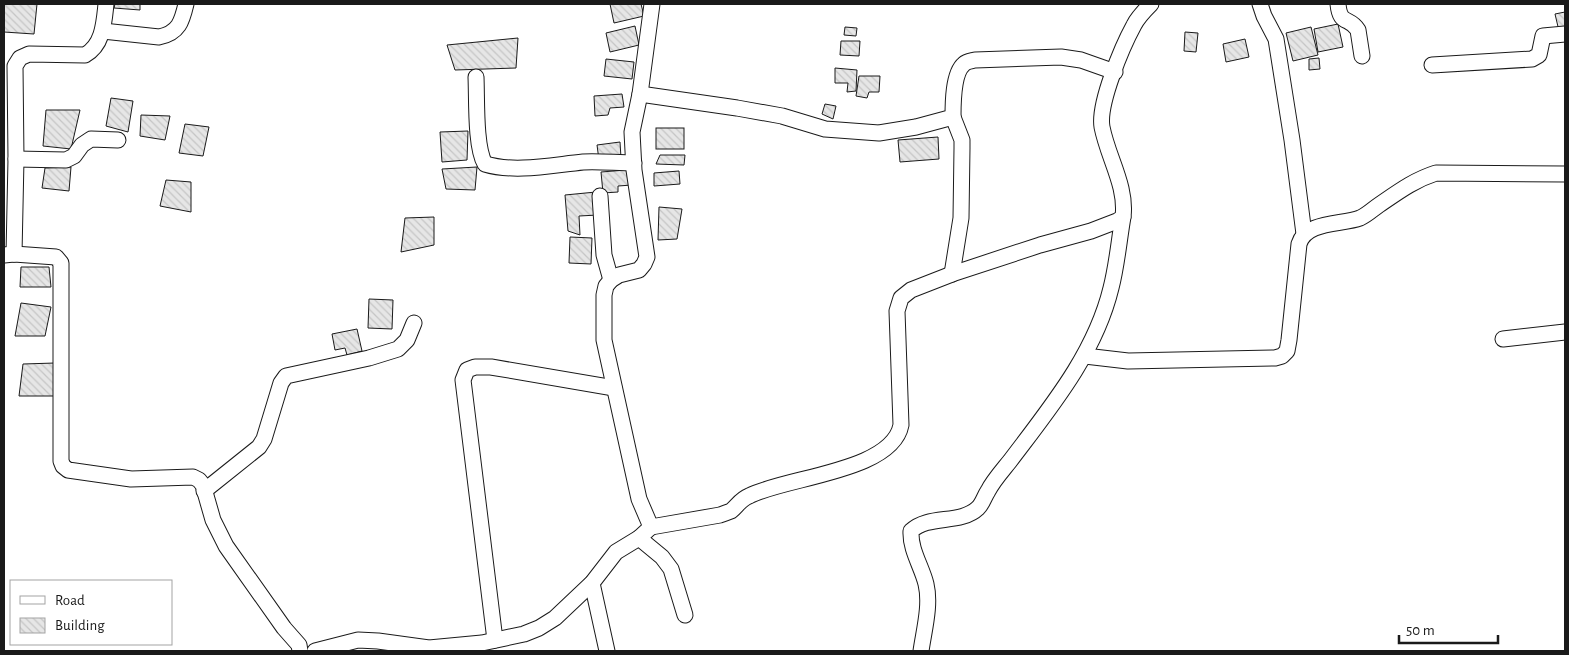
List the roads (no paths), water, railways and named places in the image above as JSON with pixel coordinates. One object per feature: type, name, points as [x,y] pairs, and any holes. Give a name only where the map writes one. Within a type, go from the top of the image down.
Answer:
[{"type":"street","points":[[106,4],[103,32],[92,51],[85,55],[29,54],[20,58],[15,66],[16,159],[9,254],[56,257],[61,262],[63,466],[68,470],[131,479],[193,477],[201,482],[213,520],[226,546],[284,628],[299,645],[300,651]]},
{"type":"street","points":[[103,32],[168,35],[182,21],[186,4]]},
{"type":"street","points":[[651,527],[639,499],[604,340],[604,296],[606,286],[610,280],[619,275],[640,270],[647,257],[634,163],[632,132],[640,94],[652,4]]},
{"type":"street","points":[[921,651],[928,596],[926,584],[911,540],[911,531],[916,526],[964,516],[976,510],[982,504],[988,490],[1038,425],[1085,356],[1101,319],[1111,288],[1124,205],[1102,126],[1102,111],[1115,72],[1135,23],[1151,4]]},
{"type":"street","points":[[1085,356],[1128,361],[1251,359],[1282,356],[1287,351],[1299,244],[1304,234],[1276,39],[1260,4]]},
{"type":"street","points":[[1338,4],[1339,14],[1343,20],[1358,30],[1362,56]]},
{"type":"street","points":[[1432,65],[1532,59],[1539,55],[1543,36],[1565,34]]},
{"type":"street","points":[[952,274],[960,218],[962,140],[953,117],[953,101],[959,69],[965,62],[974,60],[1061,57],[1081,60],[1115,72]]},
{"type":"street","points":[[476,77],[478,129],[482,158],[485,164],[532,168],[584,162],[634,163]]},
{"type":"street","points":[[640,94],[782,116],[825,129],[879,133],[916,127],[953,117]]},
{"type":"street","points":[[16,159],[66,160],[74,156],[82,145],[91,139],[118,140]]},
{"type":"street","points":[[1304,234],[1317,227],[1361,217],[1406,186],[1420,178],[1436,174],[1565,174]]},
{"type":"street","points":[[600,196],[604,255],[610,280]]},
{"type":"street","points":[[317,651],[358,640],[429,648],[495,640],[524,634],[539,628],[555,618],[592,583],[616,552],[639,538],[651,527],[720,515],[730,511],[748,496],[833,472],[876,455],[891,445],[900,431],[898,304],[901,298],[911,290],[952,274],[1040,245],[1091,231],[1123,217]]},
{"type":"street","points":[[204,491],[258,447],[264,439],[281,384],[286,376],[369,358],[398,349],[408,340],[414,323]]},
{"type":"street","points":[[1502,338],[1565,332]]},
{"type":"street","points":[[495,640],[464,380],[467,370],[476,367],[491,367],[614,388]]},
{"type":"street","points":[[639,538],[662,557],[671,569],[685,615]]},
{"type":"street","points":[[592,583],[607,651]]}]
